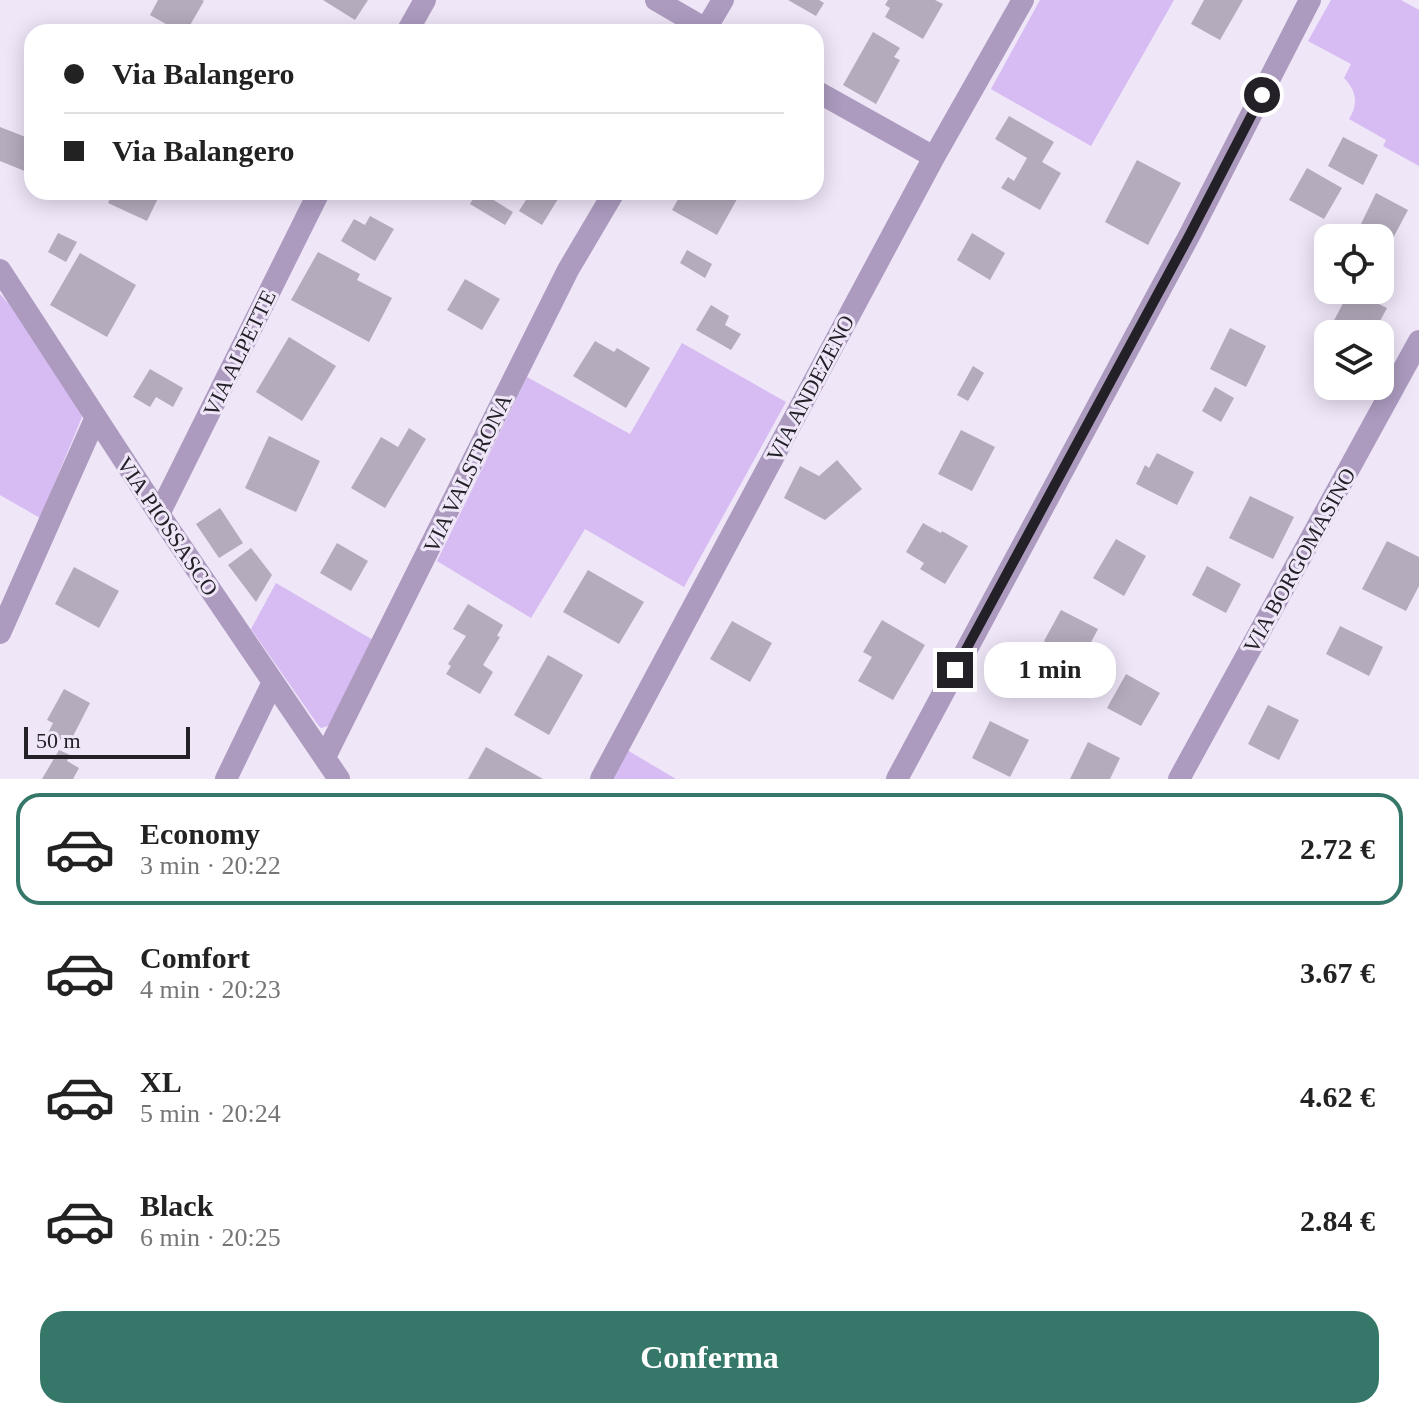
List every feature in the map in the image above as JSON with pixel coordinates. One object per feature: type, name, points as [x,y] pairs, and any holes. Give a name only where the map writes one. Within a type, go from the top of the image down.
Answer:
[{"type":"street","points":[[412,24],[425,0]]},
{"type":"street","points":[[656,0],[695,24]]},
{"type":"street","points":[[711,24],[723,0]]},
{"type":"street","name":"VIA ANDEZENO","points":[[601,779],[934,157],[1023,0]]},
{"type":"street","points":[[897,779],[1181,250],[1310,0]]},
{"type":"street","points":[[824,95],[934,157]]},
{"type":"street","name":"VIA ALPETTE","points":[[159,514],[315,200]]},
{"type":"street","name":"VIA VALSTRONA","points":[[325,757],[568,270],[609,200]]},
{"type":"street","name":"VIA PIOSSASCO","points":[[0,270],[159,514],[339,779]]},
{"type":"street","name":"VIA BORGOMASINO","points":[[1179,779],[1419,341]]},
{"type":"street","points":[[0,633],[96,417]]},
{"type":"street","points":[[226,779],[273,682]]},
{"type":"shaded area","points":[[1040,0],[1174,0],[1091,146],[991,89]]},
{"type":"shaded area","points":[[1331,0],[1401,0],[1419,10],[1419,166],[1383,146],[1386,140],[1349,119],[1355,97],[1344,78],[1351,64],[1308,41]]},
{"type":"shaded area","points":[[0,294],[82,417],[40,518],[0,495]]},
{"type":"shaded area","points":[[682,343],[786,402],[684,587],[585,529],[531,618],[437,561],[527,377],[630,434]]},
{"type":"shaded area","points":[[276,583],[373,640],[328,726],[321,728],[318,725],[251,629]]},
{"type":"shaded area","points":[[627,750],[676,779],[612,779]]},
{"type":"building","points":[[158,0],[204,1],[191,24],[166,24],[150,15]]},
{"type":"building","points":[[323,0],[368,0],[355,20]]},
{"type":"building","points":[[788,0],[819,0],[824,3],[816,16]]},
{"type":"building","points":[[888,0],[935,0],[943,4],[923,39],[885,17],[890,8],[885,5]]},
{"type":"building","points":[[1204,0],[1243,0],[1220,40],[1191,24]]},
{"type":"building","points":[[873,32],[900,48],[894,57],[900,60],[876,104],[843,85]]},
{"type":"building","points":[[1009,116],[1054,142],[1042,162],[1061,173],[1040,210],[1001,188],[1008,177],[1014,181],[1027,158],[995,139]]},
{"type":"building","points":[[0,127],[24,136],[24,171],[0,161]]},
{"type":"building","points":[[1343,137],[1378,155],[1363,185],[1328,166]]},
{"type":"building","points":[[1137,160],[1181,183],[1148,245],[1105,222]]},
{"type":"building","points":[[1307,168],[1342,188],[1324,219],[1289,200]]},
{"type":"building","points":[[1376,193],[1408,210],[1394,236],[1394,224],[1361,224]]},
{"type":"building","points":[[109,200],[157,200],[147,221],[108,203]]},
{"type":"building","points":[[472,200],[494,200],[513,212],[505,225],[470,204]]},
{"type":"building","points":[[526,200],[557,200],[542,225],[519,211]]},
{"type":"building","points":[[678,200],[737,200],[717,235],[672,210]]},
{"type":"building","points":[[370,216],[394,229],[375,261],[341,241],[354,219],[365,225]]},
{"type":"building","points":[[58,233],[77,242],[66,262],[48,252]]},
{"type":"building","points":[[972,233],[1005,253],[990,280],[957,260]]},
{"type":"building","points":[[687,250],[712,264],[705,278],[680,263]]},
{"type":"building","points":[[318,252],[360,274],[357,280],[392,298],[369,342],[291,300]]},
{"type":"building","points":[[80,253],[136,285],[107,337],[50,305]]},
{"type":"building","points":[[465,279],[500,299],[482,330],[447,310]]},
{"type":"building","points":[[1343,304],[1379,304],[1387,308],[1381,320],[1334,320]]},
{"type":"building","points":[[711,305],[729,316],[725,325],[741,334],[731,350],[696,330]]},
{"type":"building","points":[[1230,328],[1266,346],[1246,387],[1210,369]]},
{"type":"building","points":[[289,337],[336,366],[302,421],[256,392]]},
{"type":"building","points":[[595,341],[614,352],[617,348],[650,368],[626,408],[573,376]]},
{"type":"building","points":[[973,366],[984,373],[968,401],[957,395]]},
{"type":"building","points":[[150,369],[183,388],[173,407],[156,397],[150,407],[133,397]]},
{"type":"building","points":[[1215,387],[1234,398],[1221,422],[1202,411]]},
{"type":"building","points":[[409,428],[426,439],[385,508],[351,488],[381,437],[398,447]]},
{"type":"building","points":[[961,430],[995,447],[972,491],[938,474]]},
{"type":"building","points":[[269,436],[320,461],[296,512],[245,488]]},
{"type":"building","points":[[1157,453],[1194,472],[1177,505],[1136,484],[1145,465],[1149,468]]},
{"type":"building","points":[[837,460],[862,489],[825,520],[784,498],[800,466],[819,476]]},
{"type":"building","points":[[1250,496],[1294,517],[1273,559],[1229,538]]},
{"type":"building","points":[[220,508],[243,543],[219,558],[196,524]]},
{"type":"building","points":[[923,523],[968,546],[945,584],[920,569],[924,563],[906,552]]},
{"type":"building","points":[[1116,539],[1146,556],[1124,596],[1093,578]]},
{"type":"building","points":[[1387,541],[1419,557],[1419,586],[1406,611],[1362,589]]},
{"type":"building","points":[[337,543],[368,561],[351,591],[320,573]]},
{"type":"building","points":[[251,548],[272,575],[256,602],[228,565]]},
{"type":"building","points":[[1207,566],[1241,584],[1226,613],[1192,595]]},
{"type":"building","points":[[74,567],[119,591],[99,628],[55,604]]},
{"type":"building","points":[[588,570],[644,602],[619,644],[563,612]]},
{"type":"building","points":[[468,604],[503,625],[497,636],[500,637],[483,665],[493,672],[480,694],[446,674],[451,666],[448,664],[466,636],[453,629]]},
{"type":"building","points":[[1061,610],[1098,629],[1081,661],[1044,641]]},
{"type":"building","points":[[882,620],[925,645],[893,700],[858,681],[872,657],[863,652]]},
{"type":"building","points":[[732,621],[772,643],[750,682],[710,659]]},
{"type":"building","points":[[1340,626],[1383,647],[1369,676],[1326,654]]},
{"type":"building","points":[[548,655],[583,675],[549,735],[514,715]]},
{"type":"building","points":[[1126,674],[1160,693],[1141,726],[1107,708]]},
{"type":"building","points":[[64,689],[90,703],[69,744],[48,733],[53,723],[47,720]]},
{"type":"building","points":[[1268,705],[1299,720],[1279,760],[1248,744]]},
{"type":"building","points":[[990,721],[1029,740],[1010,777],[972,758]]},
{"type":"building","points":[[1088,742],[1120,758],[1110,779],[1070,779]]},
{"type":"building","points":[[486,747],[543,779],[468,779]]},
{"type":"building","points":[[59,750],[70,755],[67,761],[79,768],[73,779],[42,779]]},
{"type":"route","points":[[955,670],[1262,95]]}]
